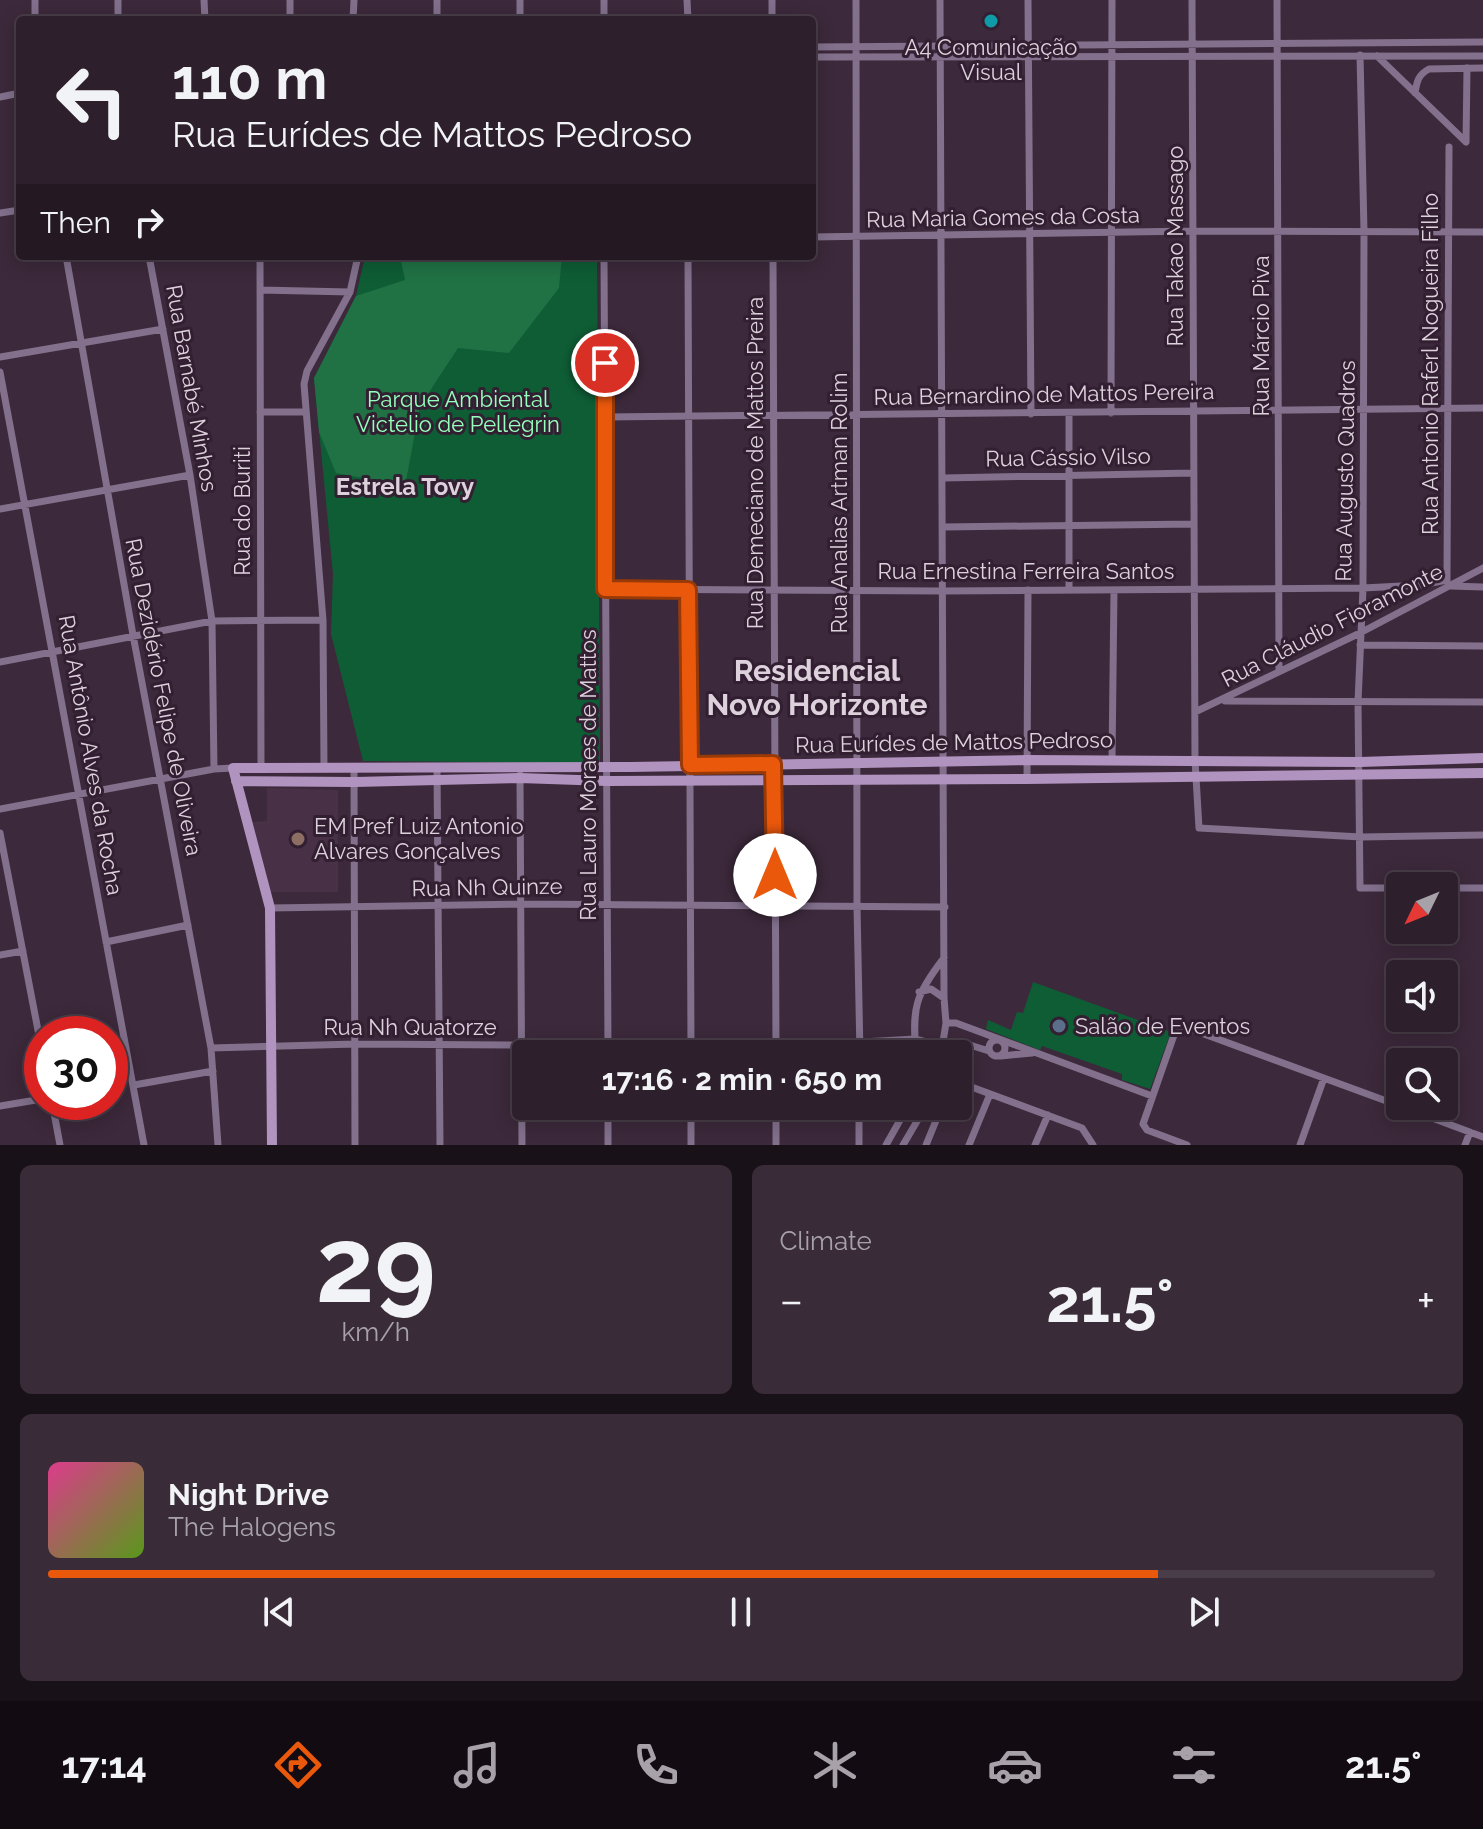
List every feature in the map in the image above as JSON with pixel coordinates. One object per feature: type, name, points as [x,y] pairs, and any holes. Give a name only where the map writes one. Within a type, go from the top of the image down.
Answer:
[{"type":"street","name":"Rua Analias Artman Rolim","points":[[856,0],[857,907],[860,1040]]},
{"type":"street","points":[[940,0],[944,1040]]},
{"type":"street","points":[[1028,0],[1031,414]]},
{"type":"street","points":[[1111,413],[1112,0]]},
{"type":"street","name":"Rua Takao Massago","points":[[1192,0],[1195,760],[1199,828],[1361,837]]},
{"type":"street","name":"Rua Márcio Piva","points":[[1277,0],[1279,671]]},
{"type":"street","points":[[816,56],[940,46],[1483,42]]},
{"type":"street","points":[[1387,43],[1388,56]]},
{"type":"street","points":[[816,47],[940,56],[1483,56]]},
{"type":"street","name":"Rua Augusto Quadros","points":[[1360,55],[1364,231],[1363,588],[1358,702],[1360,888],[1386,888]]},
{"type":"street","points":[[1377,56],[1466,142],[1467,68]]},
{"type":"street","points":[[1415,93],[1421,73],[1429,69],[1483,68]]},
{"type":"street","points":[[1395,72],[1417,80]]},
{"type":"street","name":"Rua Antonio Raferl Nogueira Filho","points":[[1448,583],[1449,147]]},
{"type":"street","name":"Rua Maria Gomes da Costa","points":[[816,237],[1193,231],[1483,232]]},
{"type":"street","name":"Rua Dezidério Felipe de Oliveira","points":[[67,260],[211,1048],[218,1145]]},
{"type":"street","name":"Rua Barnabé Minhos","points":[[150,260],[190,475],[212,621],[214,769]]},
{"type":"street","name":"Rua do Buriti","points":[[260,260],[261,766]]},
{"type":"street","points":[[324,767],[323,620],[304,384],[307,371],[350,292],[357,260]]},
{"type":"street","name":"Rua Lauro Moraes de Mattos","points":[[604,260],[608,1040]]},
{"type":"street","points":[[688,260],[691,1040]]},
{"type":"street","name":"Rua Demeciano de Mattos Preira","points":[[773,260],[776,1040]]},
{"type":"street","points":[[260,290],[350,292]]},
{"type":"street","points":[[0,357],[163,329]]},
{"type":"street","name":"Rua Antônio Alves da Rocha","points":[[0,372],[144,1145]]},
{"type":"street","name":"Rua Bernardino de Mattos Pereira","points":[[605,417],[1483,408]]},
{"type":"street","points":[[260,412],[306,412]]},
{"type":"street","points":[[1069,414],[1069,590]]},
{"type":"street","name":"Rua Cássio Vilso","points":[[943,478],[1193,473]]},
{"type":"street","points":[[0,509],[190,475]]},
{"type":"street","points":[[943,527],[1194,524]]},
{"type":"street","name":"Rua Cláudio Fioramonte","points":[[1195,712],[1360,633],[1448,583],[1483,568]]},
{"type":"street","points":[[1448,583],[1483,587]]},
{"type":"street","name":"Rua Ernestina Ferreira Santos","points":[[605,589],[1194,590],[1363,588],[1448,583]]},
{"type":"street","points":[[1027,779],[1028,590]]},
{"type":"street","points":[[1112,760],[1114,590]]},
{"type":"street","points":[[0,662],[212,621],[323,620]]},
{"type":"street","points":[[1360,645],[1483,646]]},
{"type":"street","points":[[1223,701],[1483,702]]},
{"type":"street","name":"Rua Eurídes de Mattos Pedroso","points":[[236,781],[438,780],[607,766],[1027,760],[1360,762],[1483,758]]},
{"type":"street","points":[[354,767],[355,1145]]},
{"type":"street","points":[[437,767],[440,1145]]},
{"type":"street","name":"Rua Eurídes de Mattos Pedroso","points":[[233,768],[437,767],[607,781],[1483,773]]},
{"type":"street","points":[[0,809],[233,768],[270,908],[272,1145]]},
{"type":"street","points":[[520,772],[523,1040]]},
{"type":"street","points":[[0,833],[35,1016]]},
{"type":"street","points":[[1361,837],[1483,835]]},
{"type":"street","points":[[1458,888],[1483,888]]},
{"type":"street","name":"Rua Nh Quinze","points":[[270,908],[522,904],[945,907]]},
{"type":"street","points":[[106,942],[188,925]]},
{"type":"street","points":[[0,955],[23,951]]},
{"type":"street","points":[[915,1039],[915,1008],[919,992],[945,956]]},
{"type":"street","points":[[919,992],[931,989],[944,998]]},
{"type":"street","points":[[946,1023],[963,1026],[1152,1096]]},
{"type":"street","points":[[961,1040],[963,1026]]},
{"type":"street","points":[[1187,1145],[1144,1129],[1143,1124],[1176,1030],[1185,1027],[1386,1101]]},
{"type":"street","name":"Rua Nh Quatorze","points":[[901,1040],[919,1040]]},
{"type":"street","points":[[998,1057],[1005,1048],[998,1040],[991,1042],[991,1055],[998,1057],[1038,1053]]},
{"type":"street","name":"Rua Nh Quatorze","points":[[211,1048],[512,1044]]},
{"type":"street","name":"Rua Nh Quatorze","points":[[972,1046],[989,1051]]},
{"type":"street","points":[[134,1085],[213,1071]]},
{"type":"street","points":[[1300,1145],[1324,1078]]},
{"type":"street","points":[[972,1087],[1082,1128],[1093,1145]]},
{"type":"street","points":[[969,1145],[990,1094]]},
{"type":"street","points":[[0,1106],[24,1102]]},
{"type":"street","points":[[1035,1145],[1048,1115]]},
{"type":"street","points":[[55,1120],[60,1145]]},
{"type":"street","points":[[522,1120],[522,1145]]},
{"type":"street","points":[[608,1120],[608,1145]]},
{"type":"street","points":[[691,1120],[691,1145]]},
{"type":"street","points":[[776,1120],[776,1145]]},
{"type":"street","points":[[859,1120],[859,1145]]},
{"type":"street","points":[[886,1145],[900,1120]]},
{"type":"street","points":[[903,1145],[918,1120]]},
{"type":"street","points":[[926,1145],[936,1120]]},
{"type":"street","points":[[1438,1120],[1483,1137]]},
{"type":"street","points":[[1465,1145],[1470,1132]]},
{"type":"shaded area","name":"EM Pref Luiz Antonio Alvares Gonçalves","points":[[267,788],[338,790],[338,892],[270,892],[252,822],[267,821]]},
{"type":"green space","name":"Parque Ambiental Victelio de Pellegrin","points":[[364,260],[597,260],[600,763],[363,761],[331,634],[333,574],[314,378],[356,296]]},
{"type":"green space","points":[[401,260],[562,260],[559,288],[509,353],[458,348],[420,406],[405,486],[336,473],[319,432],[314,378],[356,296],[405,280]]},
{"type":"green space","points":[[1033,982],[1171,1032],[1150,1089],[1122,1080],[1122,1074],[1042,1046],[1040,1050],[986,1029],[988,1020],[1011,1030],[1017,1012],[1023,1013]]},
{"type":"place","name":"A4 Comunicação Visual","points":[[991,21]]},
{"type":"place","name":"EM Pref Luiz Antonio Alvares Gonçalves","points":[[298,839]]},
{"type":"place","name":"Salão de Eventos","points":[[1059,1026]]},
{"type":"district","name":"Estrela Tovy","points":[[405,486]]},
{"type":"district","name":"Residencial Novo Horizonte","points":[[817,687]]},
{"type":"route","points":[[605,363],[605,589],[688,590],[690,765],[773,764],[775,875]]}]
